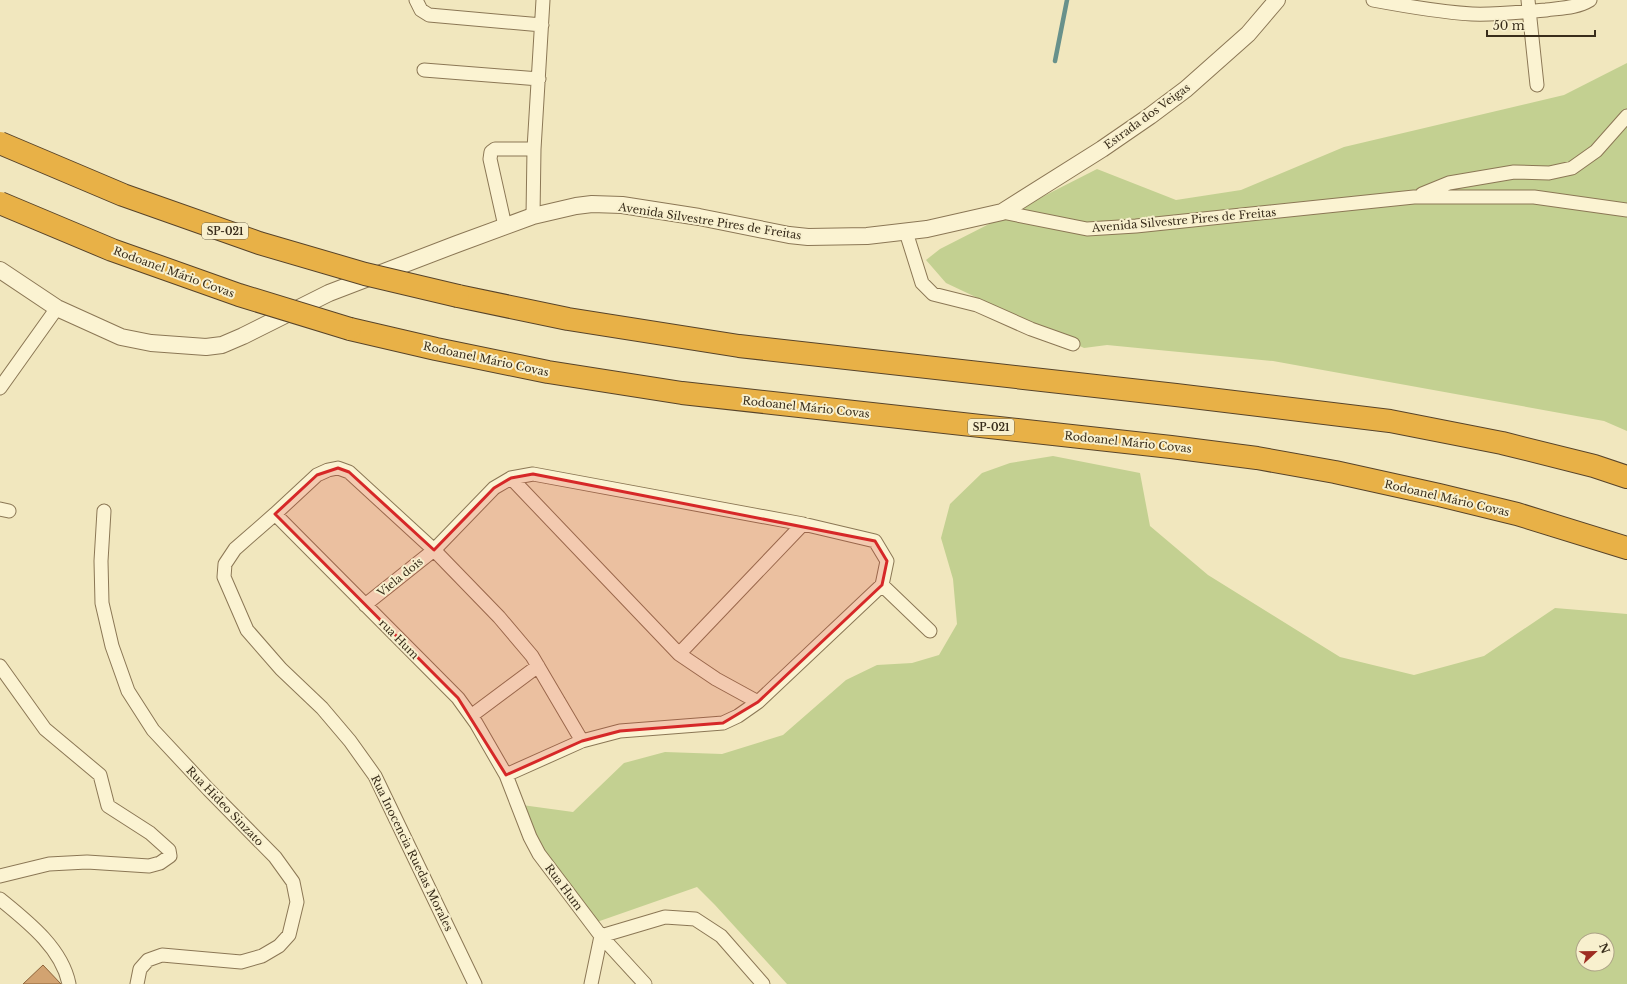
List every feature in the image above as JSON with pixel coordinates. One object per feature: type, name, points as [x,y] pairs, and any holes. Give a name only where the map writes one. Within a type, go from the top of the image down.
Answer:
[{"type":"highway","name":"SP-021","points":[[0,143],[123,195],[259,242],[365,274],[540,314],[606,326],[739,346],[1184,396],[1390,421],[1502,443],[1594,466],[1627,477]]},
{"type":"highway","name":"Rodoanel Mário Covas","points":[[0,203],[120,253],[238,295],[350,329],[436,349],[548,372],[682,393],[1163,446],[1257,458],[1335,472],[1439,494],[1517,514],[1627,548]]},
{"type":"street","points":[[416,0],[421,10],[429,15],[542,25]]},
{"type":"street","points":[[533,216],[534,149],[543,0]]},
{"type":"street","name":"Estrada dos Veigas","points":[[1002,212],[1108,145],[1180,94],[1248,34],[1277,0]]},
{"type":"street","points":[[1372,0],[1473,14],[1529,6],[1582,5],[1590,0]]},
{"type":"street","points":[[1529,6],[1537,85]]},
{"type":"street","points":[[424,70],[539,79]]},
{"type":"street","points":[[1414,197],[1449,183],[1514,172],[1549,173],[1572,168],[1596,151],[1627,116]]},
{"type":"street","points":[[505,226],[490,159],[491,152],[495,149],[534,149]]},
{"type":"street","name":"Avenida Silvestre Pires de Freitas","points":[[0,270],[57,308],[121,337],[183,347],[206,347],[222,345],[243,336],[329,293],[533,216],[576,206],[605,204],[699,217],[789,235],[808,237],[867,236],[906,232],[927,229],[1002,212],[1087,229],[1136,226],[1414,197],[1534,197],[1627,210]]},
{"type":"street","points":[[906,232],[922,283],[933,294],[977,305],[1031,329],[1073,344]]},
{"type":"street","points":[[0,388],[57,308]]},
{"type":"street","points":[[275,514],[317,475],[328,470],[338,468],[349,472],[434,550],[499,618],[532,656],[582,741]]},
{"type":"street","points":[[506,775],[582,741],[620,731],[723,723],[738,716],[758,702],[882,585],[887,561],[875,540],[802,524],[533,474],[511,478]]},
{"type":"street","points":[[511,478],[679,654],[716,679],[758,702]]},
{"type":"street","name":"Viela dois","points":[[365,605],[434,550],[494,488],[511,478]]},
{"type":"street","name":"Rua Hideo Sinzato","points":[[104,511],[101,560],[102,603],[112,646],[128,691],[153,730],[275,857],[293,882],[297,902],[289,936],[279,946],[262,956],[240,962],[162,955],[148,960],[140,969],[137,984]]},
{"type":"street","name":"Rua Inocencia Ruedas Morales","points":[[275,514],[235,549],[225,564],[224,578],[247,630],[282,669],[322,708],[350,741],[375,776],[475,984]]},
{"type":"street","name":"rua Hum","points":[[275,514],[458,698],[471,716],[506,775]]},
{"type":"street","points":[[679,654],[802,524]]},
{"type":"street","points":[[882,585],[930,631]]},
{"type":"street","points":[[0,666],[45,730],[100,775],[108,806],[150,832],[169,850],[170,856],[160,864],[148,866],[87,862],[49,864],[0,876]]},
{"type":"street","points":[[471,716],[538,666]]},
{"type":"street","name":"Rua Hum","points":[[506,775],[530,837],[539,854],[601,936],[645,984]]},
{"type":"street","points":[[0,899],[26,921],[51,947],[60,961],[70,984]]},
{"type":"street","points":[[591,984],[601,936],[665,917],[695,919],[721,936],[763,984]]},
{"type":"highlighted area","points":[[338,468],[349,472],[434,550],[494,488],[511,478],[533,474],[875,541],[887,561],[882,585],[758,702],[723,723],[620,731],[582,741],[506,775],[458,698],[275,514],[317,475]]},
{"type":"green space","points":[[1627,63],[1627,431],[1604,421],[1273,361],[1107,345],[1084,348],[946,283],[926,260],[940,249],[1097,169],[1176,200],[1241,190],[1344,147],[1564,95]]},
{"type":"green space","points":[[1053,456],[1140,473],[1150,526],[1208,575],[1340,657],[1414,675],[1484,656],[1555,608],[1627,614],[1627,984],[787,984],[697,887],[594,923],[542,853],[522,805],[573,812],[624,763],[665,752],[722,754],[783,735],[846,680],[877,665],[912,663],[939,655],[957,624],[953,579],[941,538],[950,504],[982,473],[1010,463]]},
{"type":"building","points":[[43,965],[61,984],[23,984]]},
{"type":"waterway","points":[[1055,61],[1067,0]]}]
